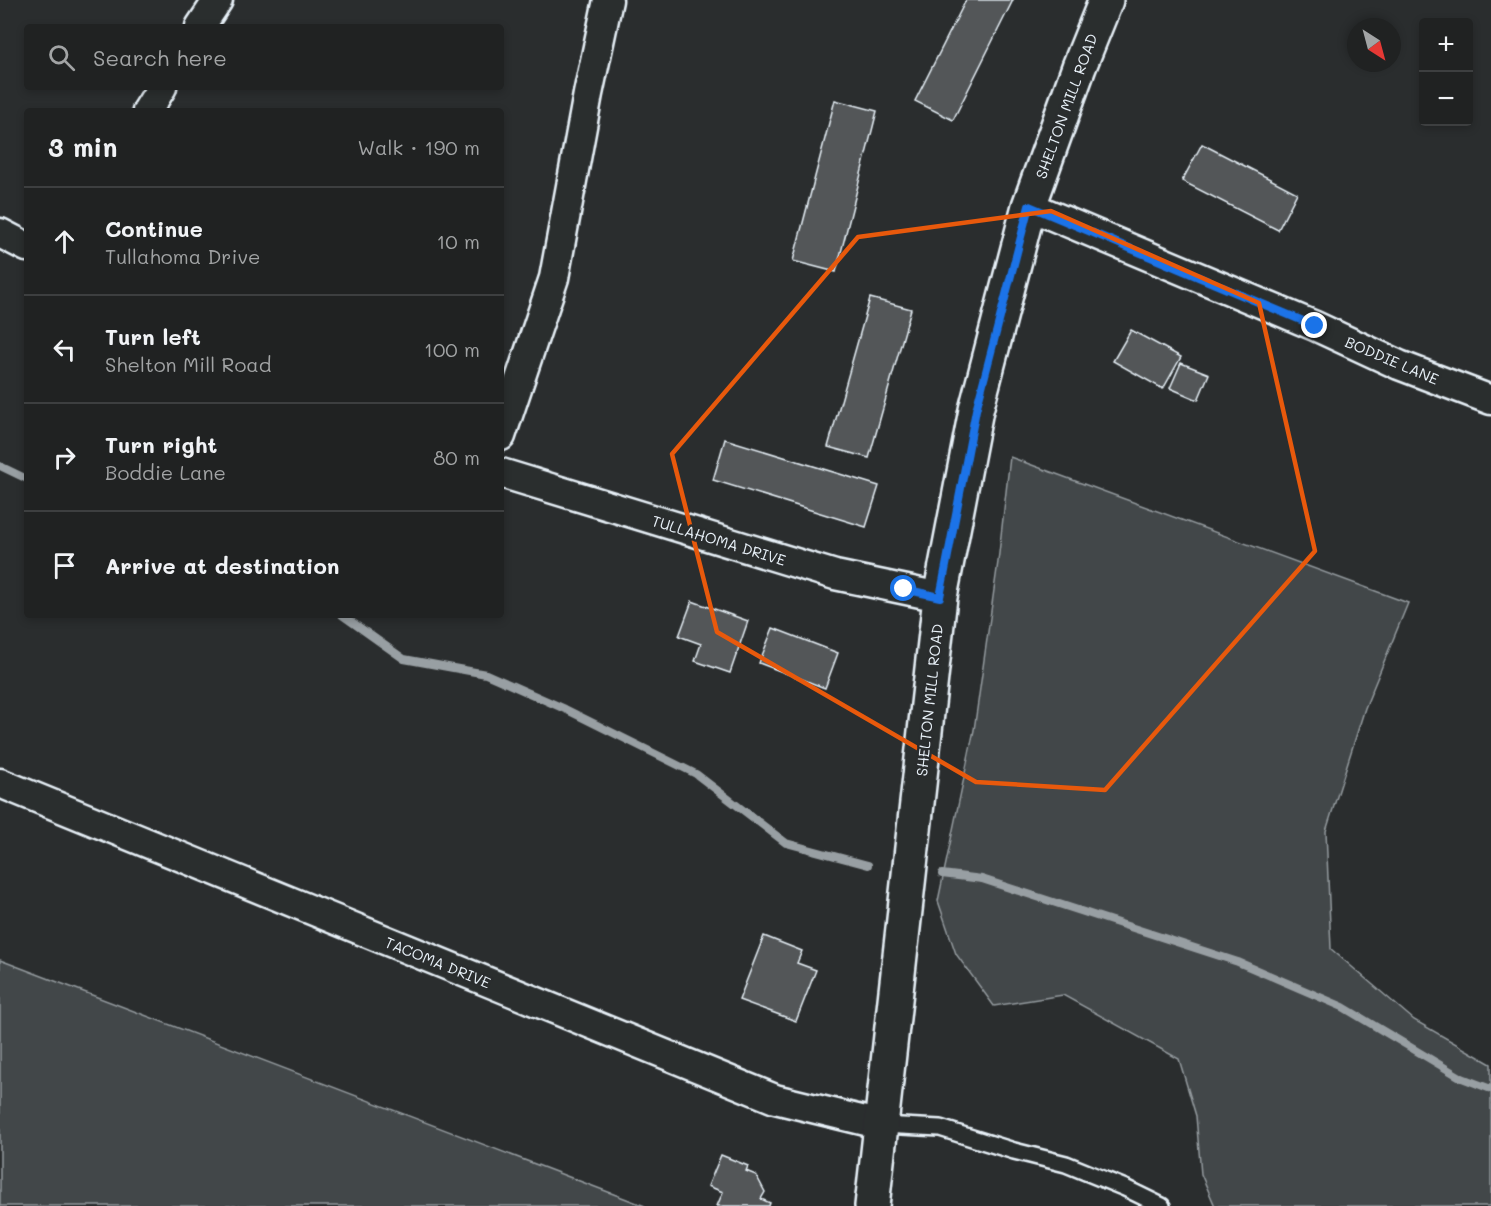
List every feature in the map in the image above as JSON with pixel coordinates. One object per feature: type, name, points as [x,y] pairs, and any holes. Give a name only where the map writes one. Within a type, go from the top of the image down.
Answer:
[{"type":"street","points":[[202,24],[218,0]]},
{"type":"street","points":[[504,427],[554,278],[608,0]]},
{"type":"street","name":"SHELTON MILL ROAD","points":[[872,1206],[940,597],[976,410],[1029,206],[1079,67],[1106,0]]},
{"type":"street","points":[[149,108],[160,90]]},
{"type":"street","name":"BODDIE LANE","points":[[1029,206],[1315,326],[1399,365],[1491,400]]},
{"type":"street","points":[[0,233],[24,245]]},
{"type":"street","name":"TULLAHOMA DRIVE","points":[[504,473],[835,575],[940,597]]},
{"type":"street","name":"TACOMA DRIVE","points":[[0,783],[774,1099],[882,1125]]},
{"type":"lane","points":[[882,1125],[940,1128],[1066,1164],[1162,1206]]},
{"type":"highlighted area","points":[[1051,211],[1259,303],[1315,551],[1105,790],[976,782],[717,632],[672,454],[858,237]]},
{"type":"shaded area","points":[[1010,457],[1408,603],[1365,708],[1326,831],[1331,949],[1414,1020],[1491,1064],[1491,1206],[1215,1206],[1201,1174],[1196,1116],[1179,1059],[1063,995],[994,1006],[956,954],[938,901],[974,730],[998,562]]},
{"type":"shaded area","points":[[0,960],[645,1206],[0,1206]]},
{"type":"building","points":[[966,0],[1013,0],[953,120],[915,101]]},
{"type":"building","points":[[835,100],[877,111],[836,272],[793,261]]},
{"type":"building","points":[[1202,144],[1297,193],[1278,230],[1182,181]]},
{"type":"building","points":[[870,298],[911,309],[869,458],[828,447]]},
{"type":"building","points":[[1131,330],[1181,357],[1163,389],[1113,361]]},
{"type":"building","points":[[1181,363],[1209,374],[1198,400],[1170,388]]},
{"type":"building","points":[[725,439],[879,486],[866,527],[713,480]]},
{"type":"building","points":[[692,601],[748,621],[730,673],[695,661],[701,644],[679,636]]},
{"type":"building","points":[[773,628],[838,653],[825,688],[759,663]]},
{"type":"building","points":[[764,936],[802,951],[797,963],[816,970],[796,1021],[739,1000]]},
{"type":"building","points":[[721,1155],[748,1166],[746,1171],[756,1175],[765,1192],[761,1199],[770,1203],[769,1206],[717,1206],[723,1192],[708,1186]]},
{"type":"waterway","points":[[0,466],[24,478]]},
{"type":"waterway","points":[[346,618],[404,659],[486,674],[565,709],[696,774],[786,843],[868,865]]},
{"type":"waterway","points":[[942,874],[982,879],[1238,962],[1343,1007],[1462,1078],[1491,1089]]},
{"type":"route","points":[[904,589],[940,597],[976,410],[1029,206],[1315,326]]}]
